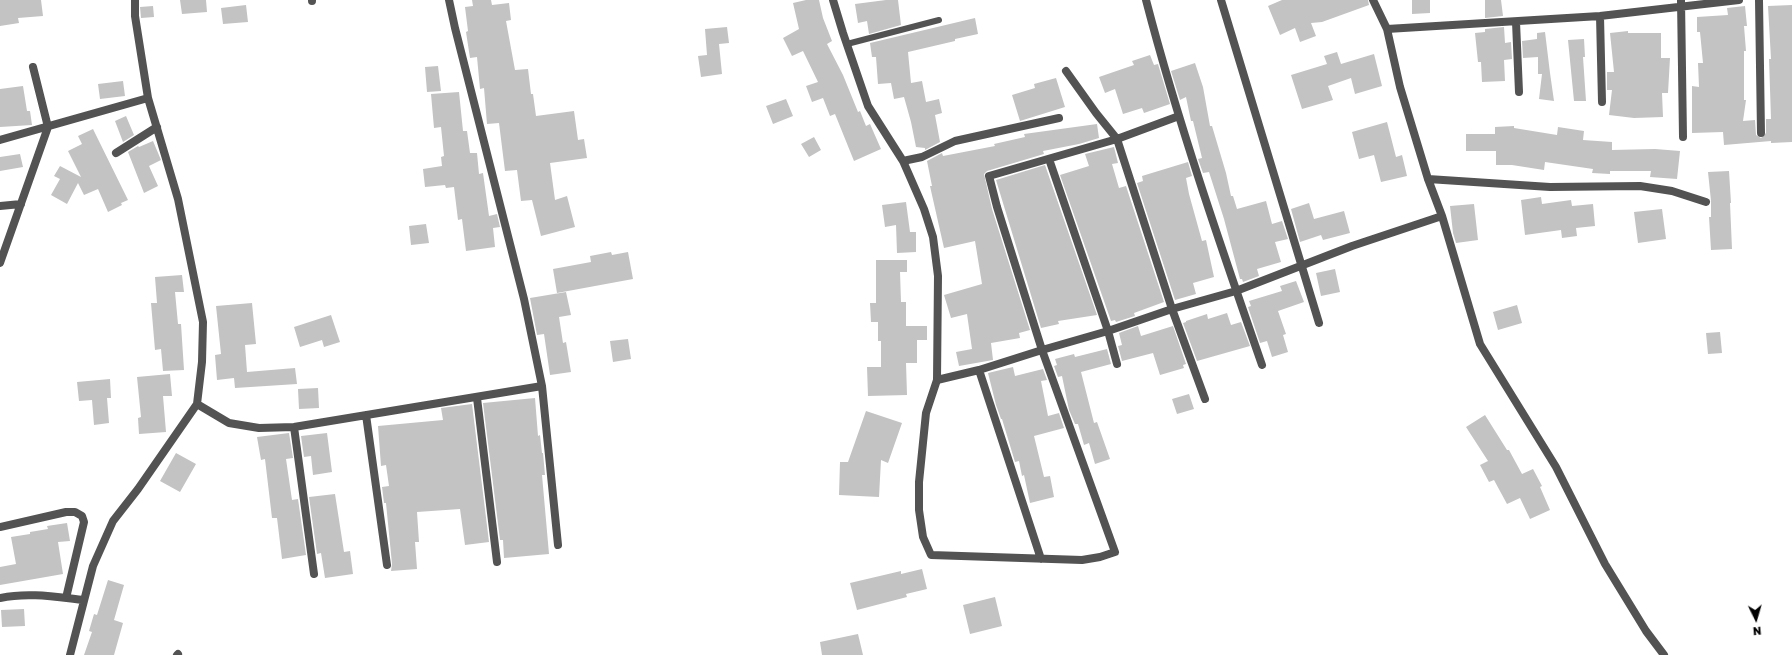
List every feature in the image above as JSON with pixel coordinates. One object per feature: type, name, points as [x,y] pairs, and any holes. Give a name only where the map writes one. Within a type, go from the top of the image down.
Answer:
[{"type":"street","points":[[70,655],[93,566],[113,521],[138,489],[197,404],[202,362],[203,322],[178,199],[148,98],[135,16],[135,0]]},
{"type":"street","points":[[449,0],[524,299],[542,386],[558,544]]},
{"type":"street","points":[[834,0],[868,106],[903,161],[924,209],[933,237],[938,276],[937,380],[926,413],[918,482],[919,510],[923,537],[931,555],[1082,560],[1100,558],[1115,552],[1042,350],[997,207],[989,176],[1117,138],[1179,116]]},
{"type":"street","points":[[1146,0],[1163,66],[1236,291],[1262,365]]},
{"type":"street","points":[[1220,0],[1319,323]]},
{"type":"street","points":[[1373,0],[1387,29],[1400,87],[1428,179],[1442,216],[1480,344],[1556,467],[1605,564],[1646,631],[1664,655]]},
{"type":"street","points":[[1387,29],[1600,16],[1681,3],[1739,0]]},
{"type":"street","points":[[1759,0],[1760,133]]},
{"type":"street","points":[[1681,3],[1683,137]]},
{"type":"street","points":[[1600,16],[1602,102]]},
{"type":"street","points":[[1516,22],[1519,92]]},
{"type":"street","points":[[0,263],[48,127],[33,67]]},
{"type":"street","points":[[1066,71],[1096,113],[1117,138],[1172,309],[1205,399]]},
{"type":"street","points":[[0,140],[148,98]]},
{"type":"street","points":[[903,161],[922,156],[955,141],[1059,118]]},
{"type":"street","points":[[116,153],[157,127]]},
{"type":"street","points":[[1049,159],[1108,331],[1117,364]]},
{"type":"street","points":[[1428,179],[1550,187],[1640,186],[1672,191],[1706,202]]},
{"type":"street","points":[[0,206],[21,204]]},
{"type":"street","points":[[937,380],[979,370],[1108,331],[1172,309],[1236,291],[1302,267],[1352,246],[1442,216]]},
{"type":"street","points":[[979,370],[1041,559]]},
{"type":"street","points":[[197,404],[229,423],[259,428],[294,427],[477,398],[542,386]]},
{"type":"street","points":[[477,398],[497,562]]},
{"type":"street","points":[[366,415],[387,565]]},
{"type":"street","points":[[294,427],[314,574]]},
{"type":"street","points":[[0,527],[66,512],[75,512],[82,516],[84,522],[66,598]]},
{"type":"street","points":[[0,598],[18,595],[84,600]]},
{"type":"lane","points":[[847,44],[939,20]]},
{"type":"building","points":[[0,0],[41,0],[43,16],[18,18],[19,23],[0,26]]},
{"type":"building","points":[[180,0],[206,0],[207,12],[182,14]]},
{"type":"building","points":[[472,0],[491,0],[492,5],[509,3],[511,20],[506,21],[515,70],[528,69],[531,94],[533,94],[536,116],[574,111],[578,140],[584,139],[587,158],[550,163],[555,200],[567,196],[575,227],[541,236],[532,200],[521,201],[517,170],[505,171],[499,123],[487,124],[484,88],[480,89],[477,57],[470,58],[466,32],[468,31],[465,7],[473,6]]},
{"type":"building","points":[[806,0],[819,0],[823,18],[832,41],[827,44],[843,75],[858,112],[860,111],[866,126],[870,124],[881,149],[854,161],[835,114],[830,116],[823,98],[812,102],[806,86],[818,82],[803,51],[792,56],[783,38],[799,29],[793,3]]},
{"type":"building","points":[[898,0],[901,25],[869,34],[867,21],[858,23],[855,4]]},
{"type":"building","points":[[1282,0],[1368,0],[1369,5],[1322,22],[1311,23],[1316,36],[1300,42],[1295,28],[1280,35],[1268,6]]},
{"type":"building","points":[[1412,0],[1430,0],[1430,13],[1412,14]]},
{"type":"building","points":[[1485,0],[1501,0],[1503,16],[1485,18]]},
{"type":"building","points":[[246,5],[248,22],[223,24],[221,8]]},
{"type":"building","points":[[1792,5],[1792,142],[1771,143],[1771,141],[1724,145],[1723,132],[1692,133],[1692,86],[1699,87],[1698,63],[1703,63],[1700,32],[1697,32],[1697,17],[1728,15],[1727,8],[1745,6],[1747,26],[1744,26],[1746,51],[1744,51],[1744,100],[1746,100],[1743,121],[1755,120],[1756,135],[1761,138],[1766,133],[1766,119],[1771,119],[1769,59],[1771,59],[1768,6]]},
{"type":"building","points":[[153,6],[154,17],[141,18],[140,7]]},
{"type":"building","points":[[975,18],[978,34],[908,52],[911,83],[922,81],[926,102],[939,99],[942,113],[935,115],[940,142],[925,150],[925,148],[916,147],[904,97],[894,99],[891,83],[878,84],[876,57],[872,57],[870,43]]},
{"type":"building","points":[[727,27],[729,43],[719,44],[722,74],[701,77],[698,56],[707,55],[705,29]]},
{"type":"building","points":[[1504,27],[1505,43],[1511,42],[1512,59],[1504,60],[1505,81],[1482,82],[1481,62],[1478,62],[1475,33],[1485,32],[1485,29]]},
{"type":"building","points":[[1628,31],[1628,33],[1661,33],[1661,58],[1670,58],[1668,93],[1662,93],[1663,117],[1634,118],[1609,115],[1612,90],[1607,90],[1607,72],[1614,72],[1610,33]]},
{"type":"building","points":[[1545,32],[1554,101],[1539,99],[1542,74],[1538,74],[1538,57],[1523,58],[1522,41],[1537,39],[1537,33]]},
{"type":"building","points":[[1584,39],[1585,57],[1583,57],[1586,101],[1574,101],[1568,40]]},
{"type":"building","points":[[1337,52],[1341,64],[1374,54],[1382,86],[1355,94],[1351,78],[1328,86],[1333,100],[1302,109],[1291,75],[1327,64],[1324,56]]},
{"type":"building","points":[[1150,55],[1154,65],[1158,64],[1170,104],[1144,113],[1142,108],[1123,114],[1115,89],[1105,93],[1099,77],[1134,65],[1132,61]]},
{"type":"building","points":[[1195,63],[1203,87],[1210,126],[1212,126],[1231,196],[1233,196],[1237,209],[1266,201],[1272,224],[1282,221],[1288,239],[1275,242],[1281,262],[1257,269],[1259,276],[1243,282],[1242,279],[1240,279],[1224,219],[1209,172],[1203,173],[1198,159],[1202,158],[1193,121],[1191,121],[1186,97],[1180,100],[1171,71]]},
{"type":"building","points":[[438,66],[441,91],[427,92],[425,67]]},
{"type":"building","points":[[1056,78],[1065,107],[1020,121],[1012,95],[1035,88],[1034,84]]},
{"type":"building","points":[[123,81],[125,96],[100,99],[98,84]]},
{"type":"building","points":[[23,86],[27,111],[30,111],[32,125],[0,127],[0,89]]},
{"type":"building","points":[[459,92],[463,131],[467,131],[470,153],[477,153],[479,174],[483,173],[489,216],[497,214],[500,227],[493,228],[495,247],[466,251],[462,219],[458,220],[454,187],[446,188],[445,185],[425,187],[423,169],[442,166],[441,157],[444,156],[441,127],[434,128],[431,94]]},
{"type":"building","points":[[786,99],[793,116],[773,124],[766,106]]},
{"type":"building","points":[[126,116],[134,135],[123,142],[115,121]]},
{"type":"building","points":[[1387,122],[1396,157],[1402,155],[1407,176],[1381,182],[1374,155],[1359,159],[1352,132]]},
{"type":"building","points":[[1097,124],[1099,138],[1079,144],[1043,151],[1044,154],[987,171],[984,174],[992,209],[1030,330],[1019,333],[1020,338],[991,343],[993,360],[959,366],[956,352],[972,349],[967,314],[951,318],[944,295],[982,284],[975,241],[944,248],[930,186],[932,186],[927,161],[942,153],[943,156],[995,146],[994,144],[1025,137],[1024,134]]},
{"type":"building","points":[[1514,126],[1514,128],[1557,135],[1558,127],[1584,131],[1583,140],[1612,142],[1612,150],[1655,149],[1680,151],[1677,179],[1650,177],[1651,171],[1610,171],[1610,174],[1592,173],[1593,169],[1545,162],[1544,170],[1512,165],[1496,165],[1496,151],[1466,151],[1466,134],[1495,134],[1495,127]]},
{"type":"building","points":[[93,129],[128,200],[121,203],[122,205],[108,212],[98,189],[84,195],[78,183],[67,204],[51,195],[60,179],[54,176],[60,166],[81,177],[68,151],[82,144],[78,136]]},
{"type":"building","points":[[814,137],[821,150],[809,157],[801,144]]},
{"type":"building","points":[[153,141],[161,160],[149,166],[158,186],[144,193],[128,152],[138,146],[139,147]]},
{"type":"building","points":[[1114,147],[1118,163],[1112,164],[1119,188],[1126,186],[1164,302],[1134,313],[1135,316],[1116,322],[1115,320],[1111,321],[1060,175],[1089,166],[1085,154]]},
{"type":"building","points":[[20,154],[23,167],[0,171],[0,157]]},
{"type":"building","points":[[1188,162],[1192,176],[1186,178],[1189,194],[1202,241],[1206,240],[1214,277],[1193,283],[1196,294],[1175,300],[1137,183],[1143,181],[1142,176]]},
{"type":"building","points":[[1045,165],[1097,315],[1058,321],[1059,324],[1041,328],[996,180]]},
{"type":"building","points":[[1729,171],[1732,249],[1711,250],[1709,217],[1711,217],[1711,201],[1708,172]]},
{"type":"building","points":[[1541,197],[1542,204],[1571,200],[1572,206],[1593,204],[1595,226],[1576,228],[1577,236],[1562,238],[1561,230],[1525,235],[1521,200]]},
{"type":"building","points":[[906,202],[910,232],[916,232],[916,252],[897,253],[896,225],[885,227],[882,205]]},
{"type":"building","points":[[1309,203],[1314,219],[1344,211],[1350,233],[1323,240],[1321,235],[1300,242],[1291,209]]},
{"type":"building","points":[[1474,204],[1478,240],[1456,243],[1453,233],[1450,206]]},
{"type":"building","points":[[1662,209],[1666,239],[1638,243],[1634,212]]},
{"type":"building","points":[[426,224],[429,243],[411,245],[409,226]]},
{"type":"building","points":[[611,252],[612,255],[628,252],[633,279],[557,293],[553,269],[591,262],[590,256]]},
{"type":"building","points":[[876,260],[907,260],[907,272],[900,272],[901,302],[906,302],[906,326],[927,326],[927,340],[917,340],[917,363],[906,363],[907,395],[868,396],[867,367],[881,367],[881,341],[878,341],[878,322],[871,322],[870,303],[876,303]]},
{"type":"building","points":[[1335,269],[1340,292],[1321,296],[1316,273]]},
{"type":"building","points":[[182,275],[184,292],[175,292],[178,324],[181,324],[184,370],[163,371],[161,349],[155,350],[151,303],[157,303],[155,277]]},
{"type":"building","points":[[1296,281],[1304,302],[1278,311],[1286,334],[1283,335],[1288,352],[1272,357],[1267,341],[1260,343],[1248,307],[1251,306],[1249,301],[1282,291],[1280,286]]},
{"type":"building","points":[[566,292],[571,315],[559,317],[563,343],[566,342],[571,372],[550,375],[544,334],[537,335],[530,298]]},
{"type":"building","points":[[252,303],[256,344],[245,345],[247,372],[295,368],[297,384],[235,388],[234,378],[217,380],[215,355],[221,354],[216,306]]},
{"type":"building","points":[[1517,305],[1522,323],[1498,330],[1493,312]]},
{"type":"building","points":[[1227,313],[1231,325],[1241,322],[1250,346],[1197,361],[1183,323],[1207,314],[1208,319]]},
{"type":"building","points":[[331,315],[340,342],[324,347],[322,340],[300,347],[294,327]]},
{"type":"building","points":[[1138,326],[1141,336],[1173,326],[1186,364],[1183,365],[1184,368],[1160,375],[1153,353],[1122,361],[1118,346],[1122,345],[1119,333]]},
{"type":"building","points":[[1720,332],[1722,353],[1708,354],[1706,333]]},
{"type":"building","points":[[628,339],[631,359],[613,362],[610,341]]},
{"type":"building","points":[[1107,349],[1111,364],[1081,372],[1094,423],[1097,422],[1110,459],[1095,464],[1089,443],[1084,445],[1078,424],[1075,424],[1069,410],[1062,376],[1058,377],[1054,366],[1057,365],[1055,359],[1074,354],[1075,357]]},
{"type":"building","points":[[1013,367],[1015,376],[1043,369],[1047,380],[1041,381],[1048,416],[1059,413],[1064,428],[1034,436],[1044,477],[1050,476],[1054,497],[1030,503],[1024,475],[1022,476],[1019,461],[1015,462],[1002,419],[996,405],[988,373]]},
{"type":"building","points":[[170,374],[172,396],[163,396],[166,432],[139,434],[138,418],[141,417],[137,377]]},
{"type":"building","points":[[110,379],[111,398],[107,398],[109,423],[94,425],[92,400],[79,401],[77,382]]},
{"type":"building","points":[[318,388],[319,408],[299,409],[298,389]]},
{"type":"building","points":[[1189,394],[1194,409],[1177,414],[1172,399]]},
{"type":"building","points":[[535,398],[538,436],[540,435],[545,475],[542,475],[549,554],[504,558],[503,540],[500,540],[483,403]]},
{"type":"building","points":[[472,404],[489,542],[465,545],[460,509],[417,512],[419,542],[415,542],[417,569],[391,571],[392,564],[386,503],[384,503],[382,487],[389,486],[386,465],[381,466],[378,426],[443,420],[441,408]]},
{"type":"building","points":[[866,411],[902,423],[888,463],[881,460],[879,497],[839,495],[840,462],[848,462]]},
{"type":"building","points":[[1485,415],[1507,450],[1509,450],[1522,474],[1533,469],[1542,486],[1540,487],[1550,510],[1530,519],[1520,498],[1507,504],[1494,480],[1489,482],[1480,465],[1488,461],[1466,427]]},
{"type":"building","points":[[289,433],[293,458],[286,459],[292,500],[298,499],[306,555],[282,559],[277,518],[272,518],[265,459],[261,460],[257,437]]},
{"type":"building","points":[[327,433],[332,472],[313,475],[311,456],[304,457],[301,436]]},
{"type":"building","points":[[176,453],[196,464],[180,492],[160,481]]},
{"type":"building","points":[[335,494],[344,552],[350,551],[353,574],[325,578],[321,553],[317,554],[309,497]]},
{"type":"building","points":[[67,523],[70,541],[58,542],[63,574],[0,585],[0,567],[16,564],[11,537],[48,529],[47,526]]},
{"type":"building","points":[[922,569],[927,589],[906,594],[907,597],[857,610],[850,583],[901,571],[901,574]]},
{"type":"building","points":[[108,580],[124,585],[114,620],[123,623],[114,655],[84,655],[92,632],[89,631],[94,614],[97,615]]},
{"type":"building","points":[[995,597],[1002,626],[970,634],[963,605]]},
{"type":"building","points":[[24,609],[25,626],[2,627],[1,610]]},
{"type":"building","points":[[858,634],[863,655],[822,655],[820,642]]}]
